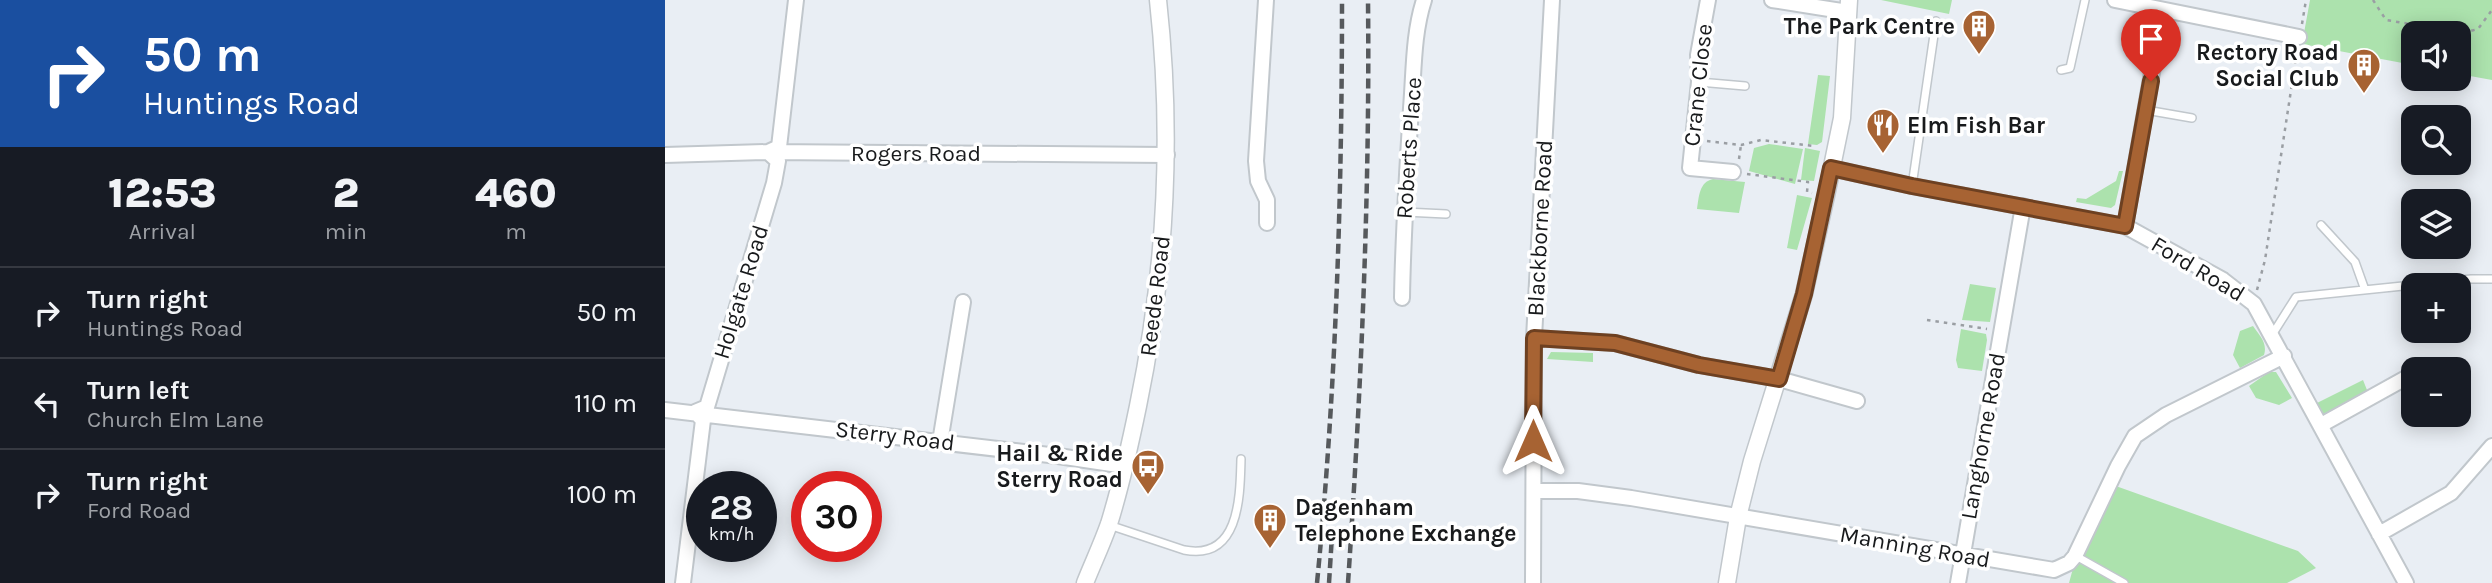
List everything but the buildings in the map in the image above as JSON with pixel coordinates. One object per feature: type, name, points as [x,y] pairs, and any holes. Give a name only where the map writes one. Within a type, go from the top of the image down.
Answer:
[{"type":"street","points":[[768,152],[779,147],[796,0]]},
{"type":"street","name":"Reede Road","points":[[1085,583],[1108,524],[1125,466],[1150,347],[1163,234],[1167,155],[1164,58],[1158,0]]},
{"type":"street","points":[[1266,0],[1256,161],[1258,181],[1267,200],[1268,223]]},
{"type":"street","name":"Roberts Place","points":[[1402,298],[1404,212],[1417,32],[1424,0]]},
{"type":"street","name":"Blackborne Road","points":[[1533,583],[1534,338],[1552,0]]},
{"type":"street","name":"Crane Close","points":[[1708,0],[1698,55],[1699,82],[1690,168],[1735,172]]},
{"type":"street","points":[[1727,583],[1738,517],[1752,461],[1804,294],[1842,118],[1846,83],[1849,6],[1772,0]]},
{"type":"street","points":[[2115,0],[2299,37]]},
{"type":"street","points":[[2125,226],[2163,10]]},
{"type":"street","name":"Rogers Road","points":[[665,155],[768,152],[1167,155]]},
{"type":"street","name":"Holgate Road","points":[[695,412],[707,407],[773,183],[778,161],[768,152]]},
{"type":"street","name":"Ford Road","points":[[1831,168],[2125,226],[2223,280],[2254,304],[2406,583]]},
{"type":"street","name":"Langhorne Road","points":[[1958,583],[2023,206]]},
{"type":"street","points":[[940,442],[963,302]]},
{"type":"street","points":[[1534,338],[1615,343],[1699,365],[1779,379],[1857,401]]},
{"type":"street","points":[[2075,556],[2136,436],[2166,415],[2284,356]]},
{"type":"street","points":[[2321,425],[2401,381]]},
{"type":"street","name":"Sterry Road","points":[[665,410],[1125,466]]},
{"type":"street","points":[[683,583],[703,420],[695,412]]},
{"type":"street","points":[[2379,534],[2451,493],[2492,446]]},
{"type":"street","name":"Manning Road","points":[[1534,491],[1578,491],[2054,570],[2069,563],[2075,556]]},
{"type":"lane","points":[[2061,70],[2070,68],[2084,0]]},
{"type":"lane","points":[[1912,186],[1936,21]]},
{"type":"lane","points":[[1699,82],[1745,86]]},
{"type":"lane","points":[[2146,110],[2192,118]]},
{"type":"lane","points":[[1404,212],[1446,214]]},
{"type":"lane","points":[[2321,225],[2355,262],[2365,289]]},
{"type":"lane","points":[[2272,335],[2296,297],[2492,279]]},
{"type":"lane","points":[[1108,524],[1184,550],[1197,553],[1210,548],[1224,539],[1234,525],[1240,493],[1241,459]]},
{"type":"lane","points":[[2075,556],[2125,583]]},
{"type":"path","points":[[2254,304],[2265,260],[2306,0]]},
{"type":"path","points":[[2373,0],[2386,20],[2463,33],[2478,29],[2492,10]]},
{"type":"path","points":[[1692,140],[1741,145],[1761,140],[1814,146]]},
{"type":"path","points":[[1735,172],[1808,182]]},
{"type":"path","name":"Langhorne Road","points":[[1927,320],[2001,331]]},
{"type":"green space","points":[[1881,0],[1952,0],[1949,14]]},
{"type":"green space","points":[[2310,0],[2492,0],[2492,80],[2471,76],[2471,21],[2401,21],[2401,63],[2302,44]]},
{"type":"green space","points":[[1818,75],[1830,76],[1822,142],[1817,145],[1808,144]]},
{"type":"green space","points":[[1769,144],[1803,149],[1795,184],[1749,171],[1754,148]]},
{"type":"green space","points":[[1805,148],[1820,151],[1814,181],[1801,180]]},
{"type":"green space","points":[[2119,171],[2123,171],[2115,205],[2111,208],[2076,202],[2077,198],[2086,199],[2116,181]]},
{"type":"green space","points":[[1713,179],[1745,182],[1739,213],[1697,209],[1702,187]]},
{"type":"green space","points":[[1797,195],[1812,198],[1797,250],[1787,248]]},
{"type":"green space","points":[[1970,284],[1996,288],[1990,322],[1962,320]]},
{"type":"green space","points":[[2253,326],[2264,343],[2264,355],[2240,368],[2233,355],[2240,331]]},
{"type":"green space","points":[[1961,329],[1986,334],[1982,371],[1958,368],[1956,360]]},
{"type":"green space","points":[[1551,352],[1593,353],[1593,362],[1547,359]]},
{"type":"green space","points":[[2269,372],[2276,372],[2292,398],[2279,405],[2256,398],[2249,386]]},
{"type":"green space","points":[[2363,380],[2369,395],[2325,418],[2317,403]]},
{"type":"green space","points":[[2113,485],[2298,551],[2316,568],[2287,583],[2069,583],[2075,561]]},
{"type":"railway","points":[[1317,583],[1337,292],[1342,0]]},
{"type":"railway","points":[[1348,583],[1364,292],[1368,0]]},
{"type":"railway","points":[[1329,583],[1332,535]]},
{"type":"place","name":"The Park Centre","points":[[1979,56]]},
{"type":"place","name":"Rectory Road Social Club","points":[[2364,95]]},
{"type":"place","name":"Elm Fish Bar","points":[[1883,155]]},
{"type":"place","name":"Hail & Ride Sterry Road","points":[[1148,496]]},
{"type":"place","name":"Dagenham Telephone Exchange","points":[[1270,550]]},
{"type":"route","points":[[1533,441],[1534,338],[1615,343],[1699,365],[1779,379],[1804,294],[1831,168],[2125,226],[2151,81]]}]
